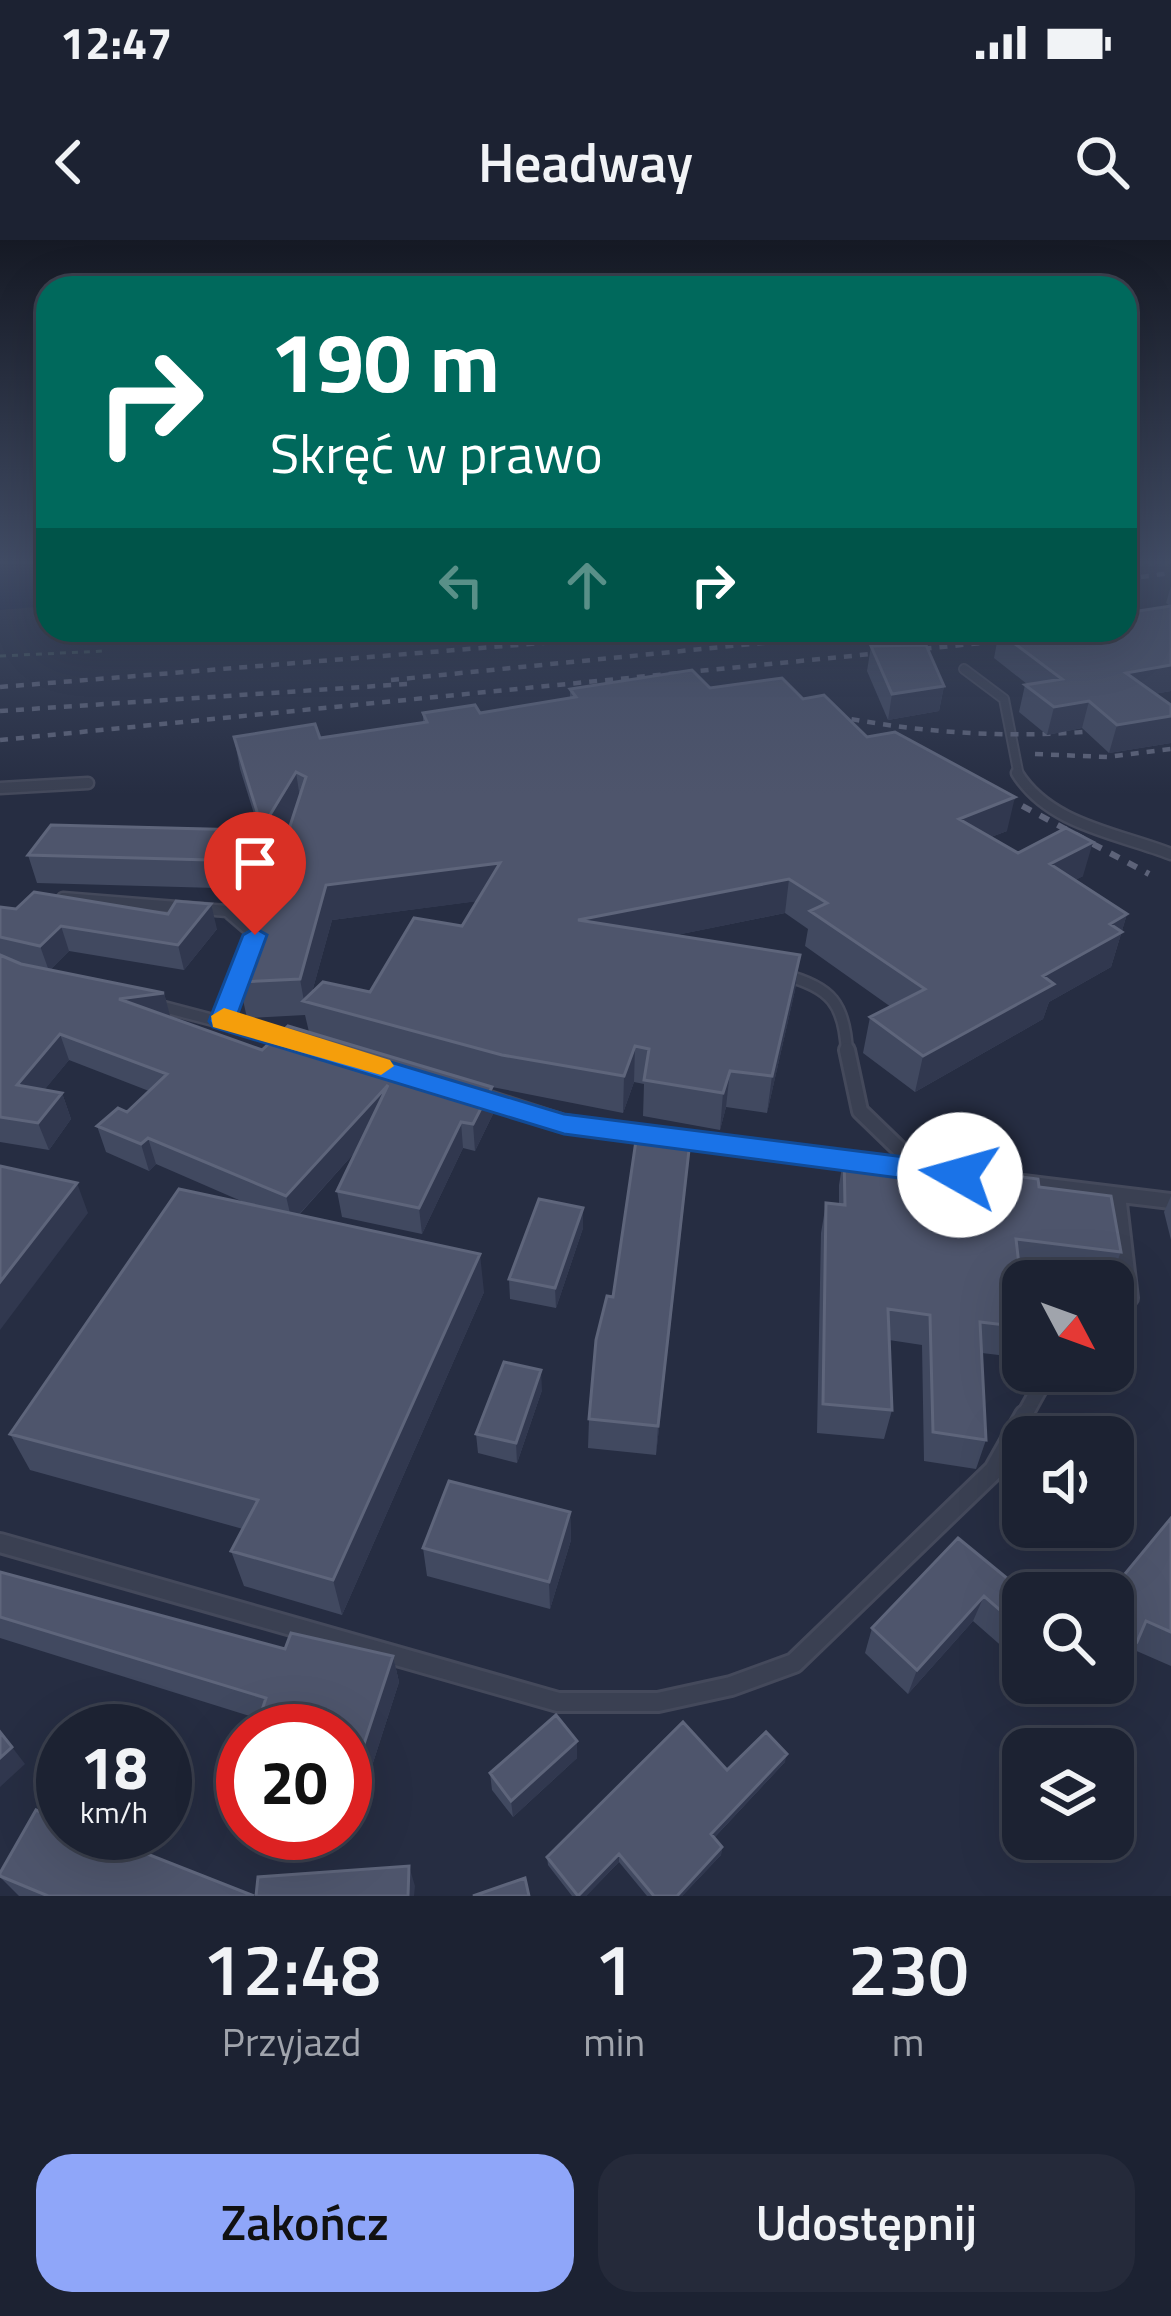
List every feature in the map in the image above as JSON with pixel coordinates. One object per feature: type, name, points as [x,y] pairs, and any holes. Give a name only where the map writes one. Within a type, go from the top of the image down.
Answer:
[{"type":"lane","points":[[964,669],[1004,699],[1016,772],[1026,788],[1091,828],[1171,854]]},
{"type":"lane","points":[[0,788],[88,783]]},
{"type":"lane","points":[[56,897],[227,911],[255,935],[222,1021]]},
{"type":"lane","points":[[764,972],[815,982],[842,1006],[850,1026],[847,1078],[861,1113],[921,1170]]},
{"type":"lane","points":[[136,1000],[313,1046]]},
{"type":"lane","points":[[467,1092],[564,1124],[875,1164]]},
{"type":"lane","points":[[898,1167],[943,1173]]},
{"type":"lane","points":[[1009,1181],[1171,1201]]},
{"type":"lane","points":[[1118,1195],[1126,1260]]},
{"type":"lane","points":[[0,1543],[558,1702],[658,1702],[731,1686],[794,1663],[994,1470],[1037,1392]]},
{"type":"path","points":[[0,656],[104,651]]},
{"type":"building","points":[[1171,640],[1171,665],[1126,673],[1171,705],[1171,716],[1117,725],[1089,701],[1054,707],[1025,685],[1062,679],[1012,642]]},
{"type":"building","points":[[926,645],[944,686],[892,694],[871,646]]},
{"type":"building","points":[[692,670],[710,688],[782,678],[803,699],[824,695],[867,737],[895,732],[1015,797],[959,819],[1018,853],[1066,828],[1093,842],[1050,864],[1127,914],[1110,924],[1122,932],[1043,976],[1054,984],[923,1056],[870,1017],[925,989],[810,911],[827,903],[789,879],[578,920],[800,955],[772,1076],[730,1071],[723,1093],[644,1080],[649,1049],[635,1046],[624,1076],[502,1055],[303,1001],[323,982],[370,992],[414,918],[462,926],[500,863],[326,885],[300,979],[239,982],[306,777],[296,772],[262,828],[234,737],[315,724],[320,738],[427,722],[423,713],[475,705],[480,713],[576,697],[570,689]]},
{"type":"building","points":[[51,825],[244,830],[229,857],[210,860],[28,855]]},
{"type":"building","points":[[34,892],[168,914],[176,901],[211,904],[178,945],[61,926],[40,946],[0,937],[0,907],[16,909]]},
{"type":"building","points":[[0,955],[21,964],[164,993],[119,999],[262,1050],[288,1026],[492,1087],[473,1124],[461,1122],[419,1208],[337,1191],[388,1085],[286,1196],[148,1138],[141,1144],[97,1126],[118,1108],[127,1112],[167,1074],[60,1034],[17,1085],[62,1093],[38,1123],[0,1117]]},
{"type":"building","points":[[638,1127],[691,1132],[658,1426],[589,1419],[596,1340],[607,1296],[613,1297]]},
{"type":"building","points":[[844,1155],[1038,1179],[1039,1187],[1111,1196],[1121,1252],[1016,1239],[1018,1260],[1002,1260],[1002,1325],[980,1322],[986,1440],[933,1432],[930,1315],[888,1309],[892,1410],[823,1404],[826,1203],[845,1205]]},
{"type":"building","points":[[0,1166],[77,1183],[0,1282]]},
{"type":"building","points":[[179,1189],[480,1254],[333,1580],[231,1551],[258,1500],[10,1434]]},
{"type":"building","points":[[539,1199],[583,1208],[555,1288],[509,1279]]},
{"type":"building","points":[[504,1362],[541,1370],[516,1443],[476,1434]]},
{"type":"building","points":[[449,1481],[570,1512],[549,1582],[423,1548]]},
{"type":"building","points":[[1171,1518],[1171,1632],[1146,1621],[1134,1640],[1134,1572],[1126,1572]]},
{"type":"building","points":[[958,1538],[1002,1574],[1002,1612],[984,1596],[917,1670],[872,1628]]},
{"type":"building","points":[[0,1572],[285,1649],[291,1633],[393,1656],[372,1720],[372,1704],[264,1704],[266,1698],[0,1617]]},
{"type":"building","points":[[556,1715],[577,1741],[511,1801],[490,1773]]},
{"type":"building","points":[[683,1722],[727,1770],[766,1732],[787,1754],[711,1834],[722,1847],[677,1896],[654,1896],[619,1854],[578,1896],[547,1857]]},
{"type":"building","points":[[0,1732],[12,1747],[0,1758]]},
{"type":"building","points":[[36,1810],[36,1860],[163,1860],[254,1896],[48,1896],[0,1873]]},
{"type":"building","points":[[409,1866],[408,1896],[256,1896],[258,1877]]},
{"type":"building","points":[[525,1878],[529,1896],[473,1896]]},
{"type":"railway","points":[[0,687],[554,642]]},
{"type":"railway","points":[[391,680],[772,642]]},
{"type":"railway","points":[[0,740],[992,642]]},
{"type":"railway","points":[[0,711],[407,684]]},
{"type":"railway","points":[[820,713],[908,728],[995,734],[1082,732],[1171,722]]},
{"type":"railway","points":[[1035,754],[1107,757],[1171,749]]},
{"type":"railway","points":[[987,787],[1149,874]]},
{"type":"slow traffic","points":[[224,1016],[222,1021],[381,1066]]},
{"type":"route","points":[[255,935],[222,1021],[448,1085],[564,1124],[960,1175]]}]
